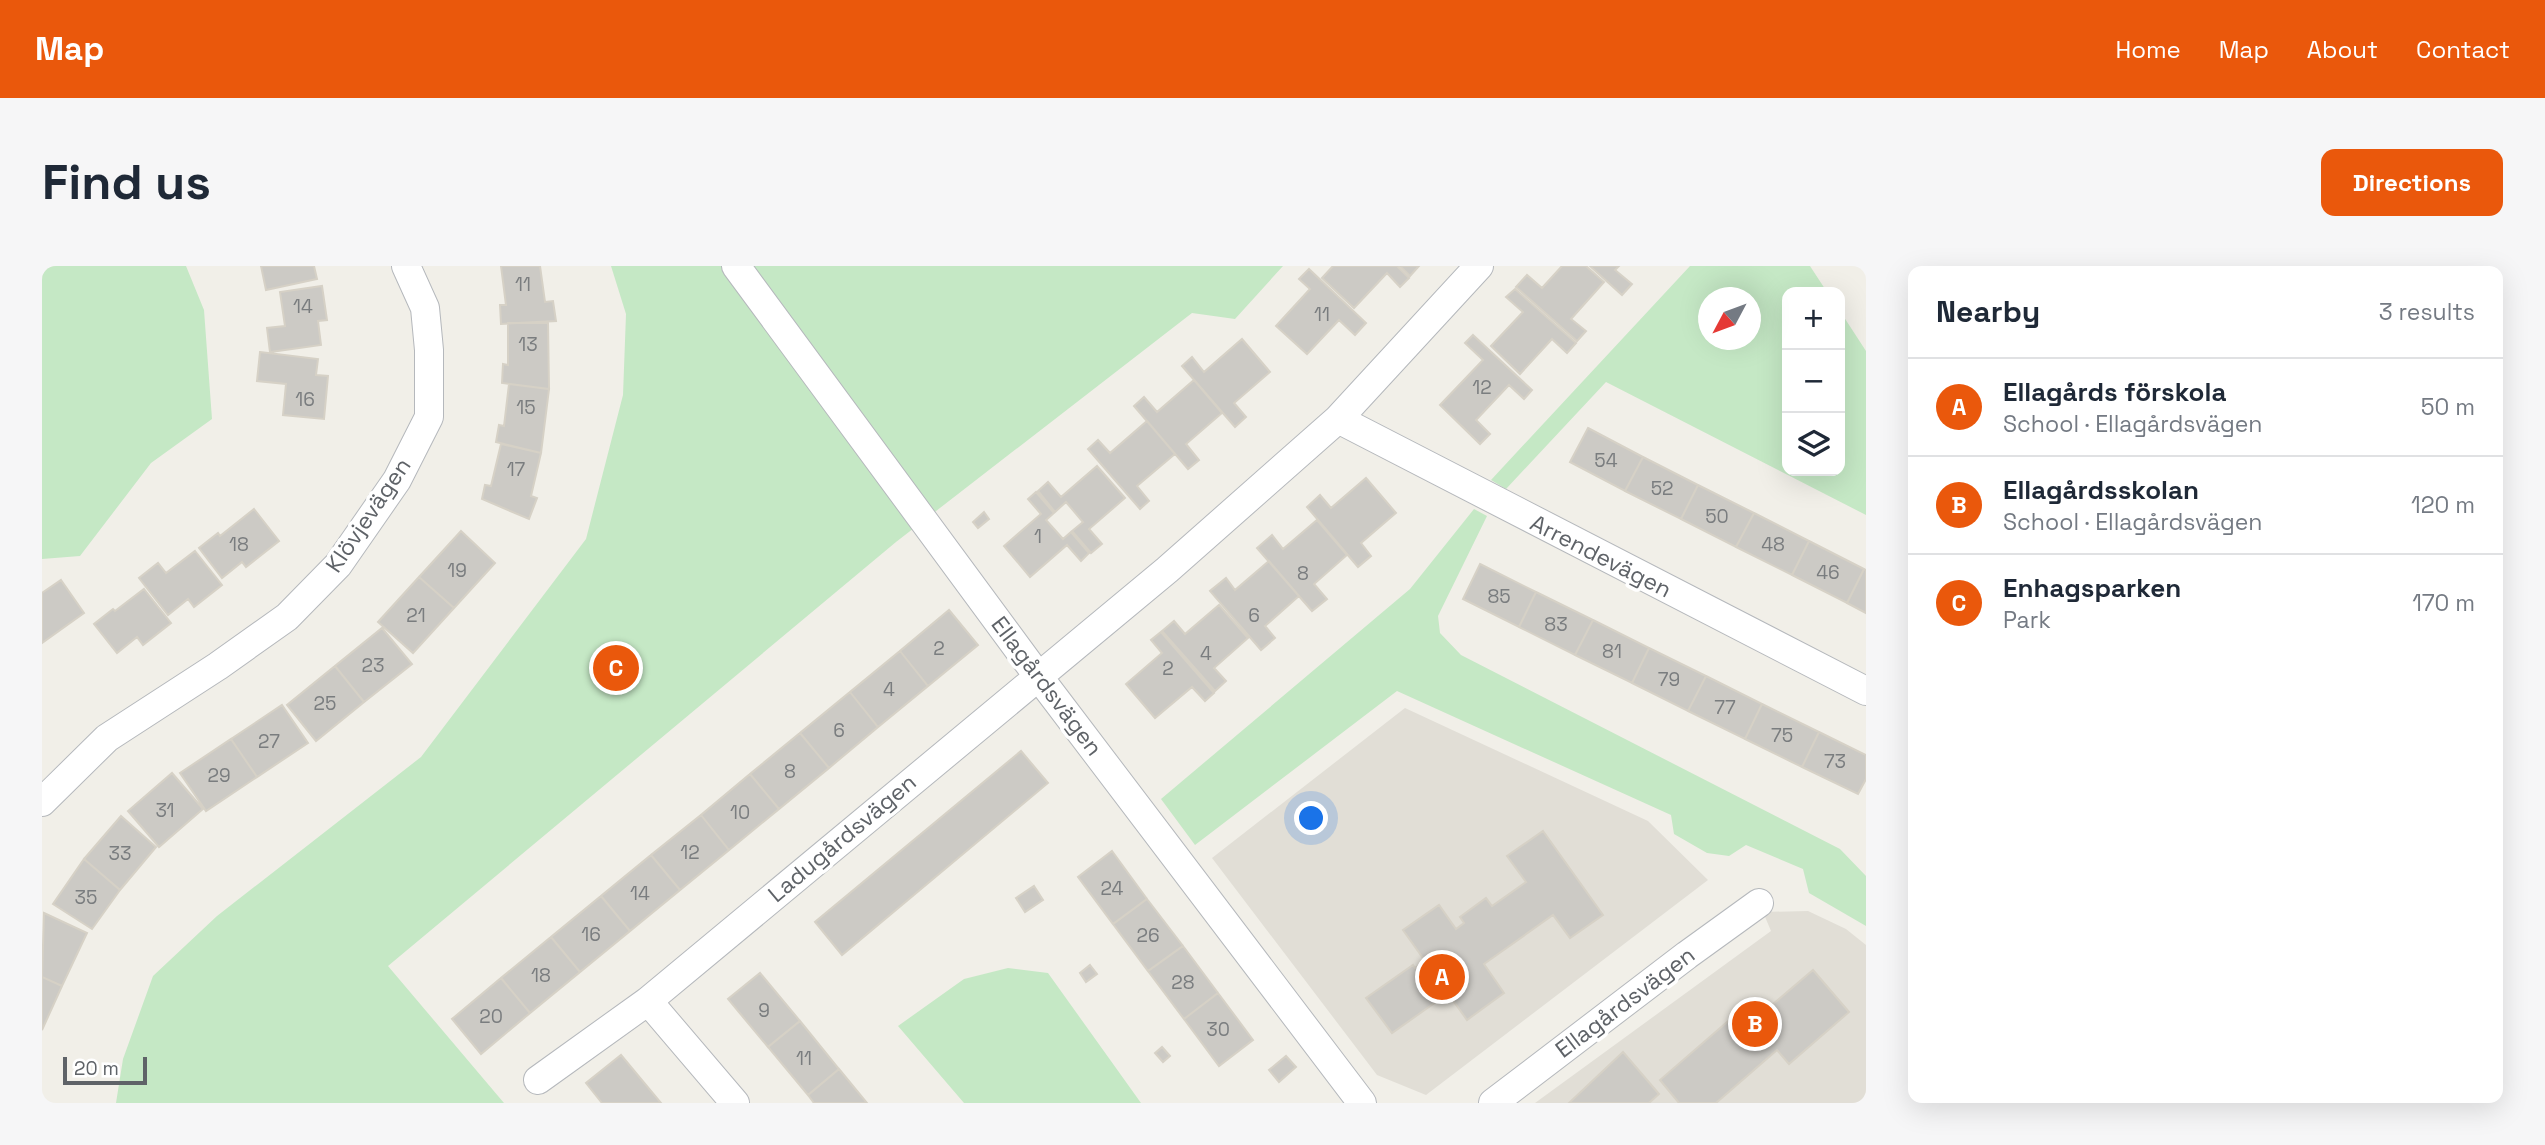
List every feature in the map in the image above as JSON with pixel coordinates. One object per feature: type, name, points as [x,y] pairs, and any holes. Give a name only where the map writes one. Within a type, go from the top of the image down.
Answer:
[{"type":"street","name":"Klövjevägen","points":[[42,802],[107,737],[218,666],[287,617],[338,565],[397,480],[429,417],[429,350],[425,308],[406,266]]},
{"type":"street","name":"Ellagårdsvägen","points":[[736,266],[1038,676],[1363,1103]]},
{"type":"street","points":[[1038,676],[1167,570],[1338,419],[1479,266]]},
{"type":"street","name":"Arrendevägen","points":[[1338,419],[1866,691]]},
{"type":"street","name":"Ladugårdsvägen","points":[[538,1080],[648,1001],[1038,676]]},
{"type":"street","name":"Ellagårdsvägen","points":[[1493,1103],[1759,903]]},
{"type":"street","points":[[648,1001],[735,1103]]},
{"type":"shaded area","points":[[1405,708],[1648,821],[1708,880],[1426,1095],[1377,1075],[1212,858]]},
{"type":"shaded area","points":[[1808,911],[1846,929],[1866,945],[1866,1103],[1535,1103],[1771,931],[1763,912]]},
{"type":"green space","points":[[42,266],[186,266],[204,310],[212,419],[151,463],[80,556],[42,559]]},
{"type":"green space","points":[[611,266],[1283,266],[1235,319],[1192,313],[896,542],[388,966],[504,1103],[116,1103],[123,1059],[153,976],[217,916],[421,757],[586,539],[623,395],[626,314]]},
{"type":"green space","points":[[1690,266],[1810,266],[1824,287],[1782,287],[1782,472],[1606,382],[1506,489],[1491,480]]},
{"type":"green space","points":[[1845,319],[1866,351],[1866,515],[1790,476],[1845,476]]},
{"type":"green space","points":[[1474,509],[1487,516],[1438,616],[1440,633],[1461,655],[1840,849],[1866,876],[1866,926],[1809,893],[1803,869],[1746,845],[1729,856],[1707,853],[1674,834],[1671,815],[1397,691],[1195,845],[1161,799],[1410,589]]},
{"type":"green space","points":[[1008,968],[1048,973],[1141,1103],[964,1103],[898,1026],[964,979]]},
{"type":"building","points":[[261,266],[314,266],[317,279],[266,290]]},
{"type":"building","points":[[501,266],[540,266],[545,302],[553,301],[556,321],[501,324],[500,305],[506,305]]},
{"type":"building","points":[[1333,266],[1397,266],[1409,278],[1400,287],[1387,273],[1354,308],[1322,278]]},
{"type":"building","points":[[1400,266],[1419,266],[1410,276]]},
{"type":"building","points":[[1562,266],[1586,266],[1604,282],[1571,319],[1586,331],[1577,341],[1516,287],[1527,275],[1542,288]]},
{"type":"building","points":[[1590,266],[1619,266],[1615,270],[1632,284],[1622,295]]},
{"type":"building","points":[[1309,269],[1366,323],[1355,335],[1339,320],[1307,354],[1276,326],[1310,289],[1299,279]]},
{"type":"building","points":[[322,286],[327,320],[318,321],[321,345],[270,352],[267,328],[285,326],[280,292]]},
{"type":"building","points":[[1515,289],[1576,343],[1567,353],[1552,339],[1520,374],[1491,346],[1523,312],[1506,297]]},
{"type":"building","points":[[508,323],[548,323],[549,389],[502,383],[503,364],[508,365]]},
{"type":"building","points":[[1473,335],[1532,390],[1524,399],[1509,385],[1476,420],[1490,434],[1480,444],[1440,405],[1483,360],[1465,343]]},
{"type":"building","points":[[1242,339],[1270,372],[1234,403],[1246,417],[1235,427],[1182,366],[1192,357],[1204,372]]},
{"type":"building","points":[[260,352],[318,359],[316,375],[328,376],[324,419],[283,415],[286,384],[257,381]]},
{"type":"building","points":[[1194,380],[1222,413],[1186,444],[1199,460],[1188,469],[1134,406],[1144,397],[1157,412]]},
{"type":"building","points":[[509,384],[549,389],[541,453],[496,442],[499,425],[504,426]]},
{"type":"building","points":[[1147,421],[1175,454],[1137,486],[1149,501],[1140,509],[1088,449],[1098,440],[1110,453]]},
{"type":"building","points":[[1588,428],[1643,457],[1625,491],[1570,462]]},
{"type":"building","points":[[501,444],[541,453],[531,496],[537,498],[529,519],[482,499],[485,485],[491,486]]},
{"type":"building","points":[[1643,457],[1698,485],[1681,519],[1625,491]]},
{"type":"building","points":[[1097,466],[1125,498],[1089,529],[1102,544],[1091,553],[1072,531],[1083,522],[1066,502],[1055,512],[1038,491],[1048,482],[1061,497]]},
{"type":"building","points":[[1366,478],[1396,513],[1361,543],[1371,556],[1358,567],[1307,507],[1320,495],[1331,508]]},
{"type":"building","points":[[1698,485],[1754,513],[1736,547],[1681,519]]},
{"type":"building","points":[[1036,492],[1054,513],[1046,520],[1063,539],[1071,532],[1089,553],[1081,561],[1067,545],[1030,577],[1004,546],[1041,514],[1028,499]]},
{"type":"building","points":[[254,509],[279,541],[246,567],[242,562],[222,578],[199,548],[218,533],[220,536]]},
{"type":"building","points":[[984,512],[989,519],[978,528],[973,522]]},
{"type":"building","points":[[1754,513],[1809,541],[1792,575],[1736,547]]},
{"type":"building","points":[[1317,520],[1347,555],[1314,584],[1327,599],[1312,611],[1257,548],[1272,535],[1283,549]]},
{"type":"building","points":[[461,531],[495,563],[454,608],[419,577]]},
{"type":"building","points":[[1809,541],[1864,569],[1847,603],[1792,575]]},
{"type":"building","points":[[195,551],[222,585],[194,607],[188,599],[168,615],[139,578],[158,563],[166,573]]},
{"type":"building","points":[[1269,561],[1299,596],[1265,626],[1275,638],[1261,650],[1210,591],[1226,578],[1235,590]]},
{"type":"building","points":[[1480,564],[1536,592],[1519,627],[1463,599]]},
{"type":"building","points":[[1864,569],[1866,570],[1866,613],[1847,603]]},
{"type":"building","points":[[419,577],[454,608],[413,653],[378,622]]},
{"type":"building","points":[[61,580],[84,613],[42,643],[42,593]]},
{"type":"building","points":[[144,589],[171,623],[143,645],[137,637],[117,653],[94,624]]},
{"type":"building","points":[[1536,592],[1593,620],[1575,655],[1519,627]]},
{"type":"building","points":[[1219,605],[1248,638],[1214,668],[1226,681],[1215,691],[1162,631],[1174,621],[1185,634]]},
{"type":"building","points":[[949,610],[978,645],[928,686],[900,651]]},
{"type":"building","points":[[1593,620],[1649,648],[1632,683],[1575,655]]},
{"type":"building","points":[[382,628],[412,664],[364,702],[335,666]]},
{"type":"building","points":[[1161,632],[1214,693],[1205,701],[1192,687],[1155,718],[1126,684],[1162,653],[1151,640]]},
{"type":"building","points":[[1649,648],[1706,676],[1688,711],[1632,683]]},
{"type":"building","points":[[900,651],[928,686],[878,727],[850,692]]},
{"type":"building","points":[[335,666],[364,702],[316,741],[287,705]]},
{"type":"building","points":[[1706,676],[1762,704],[1745,739],[1688,711]]},
{"type":"building","points":[[850,692],[878,727],[829,768],[800,733]]},
{"type":"building","points":[[1762,704],[1819,732],[1802,767],[1745,739]]},
{"type":"building","points":[[282,705],[308,743],[257,777],[231,739]]},
{"type":"building","points":[[1819,732],[1866,755],[1866,779],[1858,794],[1802,767]]},
{"type":"building","points":[[800,733],[829,768],[779,809],[750,774]]},
{"type":"building","points":[[231,739],[257,777],[206,811],[180,773]]},
{"type":"building","points":[[1021,751],[1048,783],[842,955],[815,922]]},
{"type":"building","points":[[172,773],[203,809],[159,847],[128,811]]},
{"type":"building","points":[[750,774],[779,809],[729,850],[701,815]]},
{"type":"building","points":[[701,815],[729,850],[680,890],[651,855]]},
{"type":"building","points":[[121,816],[156,847],[120,890],[84,859]]},
{"type":"building","points":[[1543,831],[1603,915],[1570,938],[1553,915],[1484,964],[1504,993],[1467,1020],[1444,988],[1433,996],[1436,1002],[1392,1033],[1366,998],[1413,965],[1415,968],[1425,961],[1403,930],[1439,905],[1456,929],[1464,923],[1460,917],[1486,898],[1492,906],[1526,882],[1507,856]]},
{"type":"building","points":[[1112,851],[1147,899],[1113,924],[1078,877]]},
{"type":"building","points":[[651,855],[680,890],[630,931],[601,896]]},
{"type":"building","points":[[84,859],[120,890],[92,929],[53,904]]},
{"type":"building","points":[[1034,886],[1043,900],[1025,912],[1016,898]]},
{"type":"building","points":[[601,896],[630,931],[580,972],[551,937]]},
{"type":"building","points":[[1147,899],[1183,946],[1148,971],[1113,924]]},
{"type":"building","points":[[44,913],[87,933],[62,986],[42,977]]},
{"type":"building","points":[[551,937],[580,972],[530,1013],[501,978]]},
{"type":"building","points":[[1183,946],[1218,993],[1184,1019],[1148,971]]},
{"type":"building","points":[[1090,965],[1097,974],[1086,982],[1080,973]]},
{"type":"building","points":[[1813,970],[1849,1012],[1789,1064],[1777,1050],[1716,1103],[1679,1103],[1660,1080],[1749,1003],[1759,1016]]},
{"type":"building","points":[[760,973],[800,1021],[768,1047],[728,999]]},
{"type":"building","points":[[42,977],[62,986],[42,1030]]},
{"type":"building","points":[[501,978],[530,1013],[481,1054],[452,1019]]},
{"type":"building","points":[[1218,993],[1253,1040],[1219,1066],[1184,1019]]},
{"type":"building","points":[[800,1021],[839,1069],[808,1095],[768,1047]]},
{"type":"building","points":[[1162,1047],[1170,1056],[1163,1062],[1155,1053]]},
{"type":"building","points":[[1623,1052],[1659,1094],[1649,1103],[1569,1103]]},
{"type":"building","points":[[621,1055],[661,1103],[602,1103],[586,1083]]},
{"type":"building","points":[[1286,1056],[1296,1067],[1279,1082],[1269,1070]]},
{"type":"building","points":[[839,1069],[867,1103],[814,1103],[808,1095]]},
{"type":"place","name":"Enhagsparken","points":[[616,668]]},
{"type":"place","name":"Ellagårds förskola","points":[[1442,977]]},
{"type":"place","name":"Ellagårdsskolan","points":[[1755,1024]]}]
